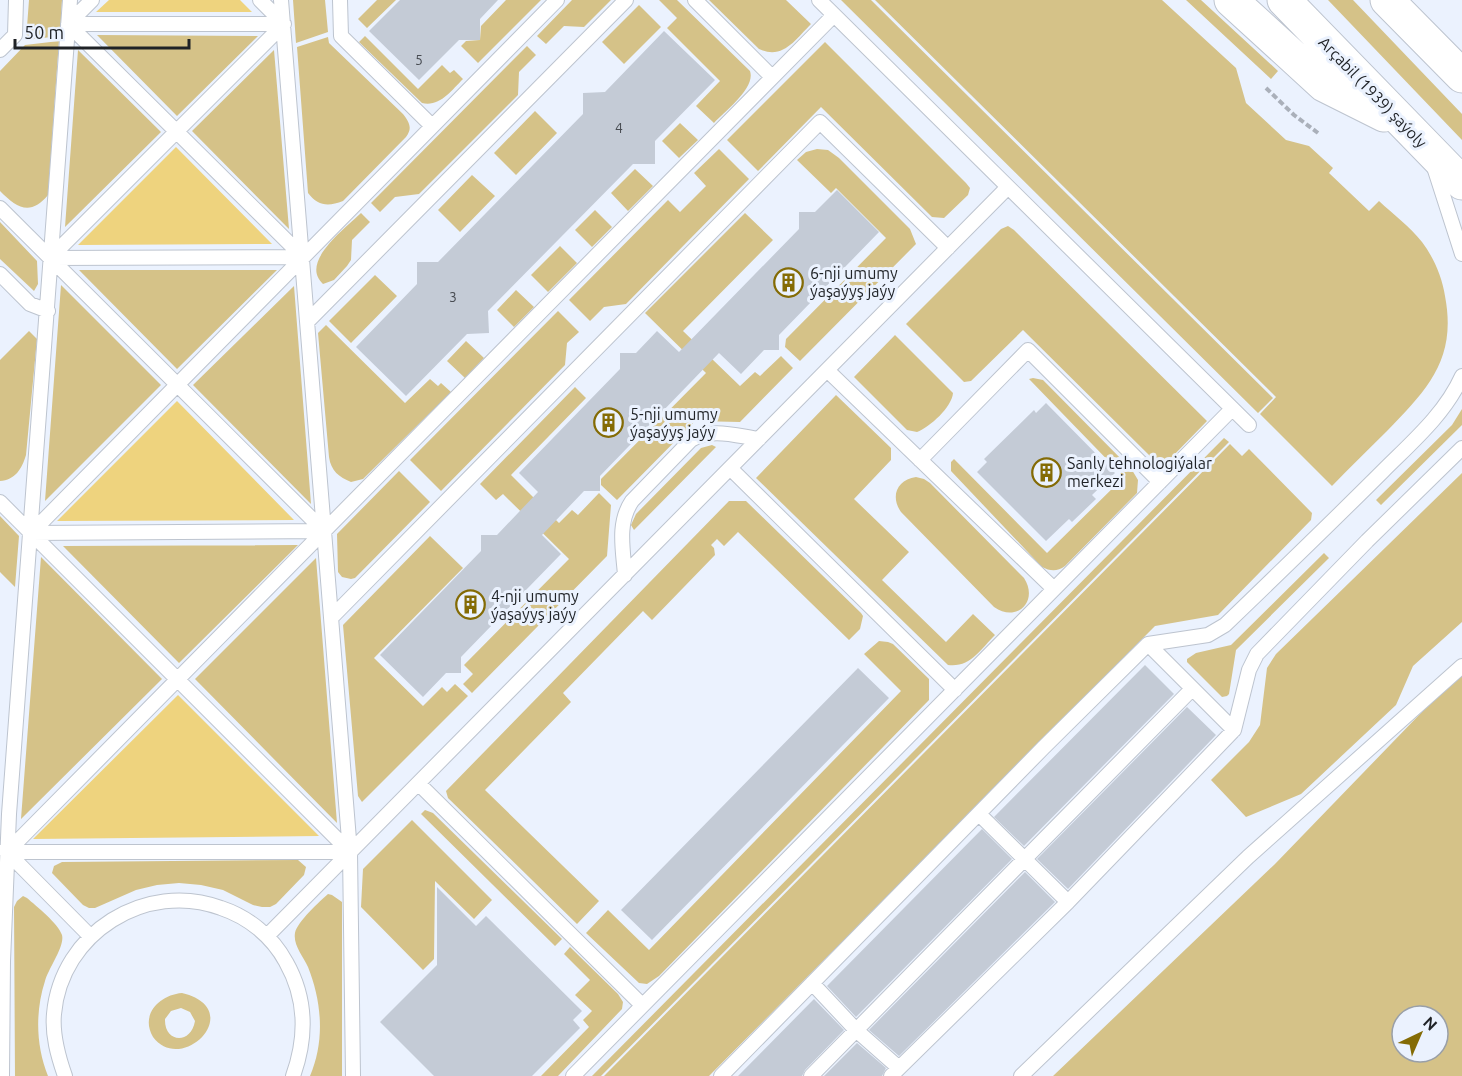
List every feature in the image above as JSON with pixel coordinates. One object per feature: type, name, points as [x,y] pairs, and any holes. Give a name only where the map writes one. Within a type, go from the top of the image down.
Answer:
[{"type":"main road","points":[[1231,0],[1324,85],[1418,138]]},
{"type":"main road","name":"Arçabil (1939) şaýoly","points":[[1284,0],[1462,183]]},
{"type":"main road","points":[[1387,0],[1462,76]]},
{"type":"lane","points":[[0,50],[15,35],[16,0]]},
{"type":"lane","points":[[2,1076],[3,849],[31,533],[70,0]]},
{"type":"lane","points":[[68,24],[92,0]]},
{"type":"lane","points":[[260,0],[284,24]]},
{"type":"lane","points":[[281,0],[350,852],[353,1076]]},
{"type":"lane","points":[[340,0],[341,36],[432,126]]},
{"type":"lane","points":[[31,533],[557,0]]},
{"type":"lane","points":[[307,322],[626,0]]},
{"type":"lane","points":[[694,0],[772,77]]},
{"type":"lane","points":[[819,0],[1249,424]]},
{"type":"lane","points":[[3,849],[178,680],[834,15]]},
{"type":"lane","points":[[68,24],[284,24]]},
{"type":"lane","points":[[68,24],[303,257]]},
{"type":"lane","points":[[50,258],[284,24]]},
{"type":"lane","points":[[331,618],[820,122],[948,248]]},
{"type":"lane","points":[[1418,138],[1462,254]]},
{"type":"lane","points":[[267,936],[1008,188]]},
{"type":"lane","points":[[0,208],[324,531]]},
{"type":"lane","points":[[50,258],[303,257]]},
{"type":"lane","points":[[0,274],[30,304],[48,311]]},
{"type":"lane","points":[[920,460],[1028,350],[1160,482]]},
{"type":"lane","points":[[827,370],[1054,590]]},
{"type":"lane","points":[[721,1076],[1148,644],[1208,635],[1225,625],[1433,420],[1455,391],[1462,376]]},
{"type":"lane","points":[[573,1076],[1232,409]]},
{"type":"lane","points":[[625,575],[621,526],[625,511],[691,440],[709,433],[759,439]]},
{"type":"lane","points":[[812,983],[895,1072],[1068,902],[1234,730],[1249,670],[1257,654],[1462,448]]},
{"type":"lane","points":[[730,468],[955,690]]},
{"type":"lane","points":[[0,502],[350,852]]},
{"type":"lane","points":[[31,533],[324,531]]},
{"type":"lane","points":[[1148,644],[1234,730]]},
{"type":"lane","points":[[1021,1076],[1248,857],[1462,666]]},
{"type":"lane","points":[[811,1076],[1192,689]]},
{"type":"lane","points":[[418,784],[642,1005]]},
{"type":"lane","points":[[979,814],[1068,902]]},
{"type":"lane","points":[[3,849],[350,852]]},
{"type":"lane","points":[[3,849],[90,936]]},
{"type":"lane","points":[[65,1076],[58,1057],[54,1035],[54,1014],[65,972],[76,953],[90,936],[107,922],[126,911],[168,900],[189,900],[231,911],[250,922],[267,936],[281,953],[292,972],[302,1003],[303,1036],[300,1057],[293,1076]]},
{"type":"path","points":[[1266,88],[1294,115],[1318,133]]},
{"type":"shaded area","points":[[29,0],[62,0],[60,36],[26,40]]},
{"type":"shaded area","points":[[109,0],[240,0],[252,12],[96,12]]},
{"type":"shaded area","points":[[293,0],[325,0],[328,32],[296,43]]},
{"type":"shaded area","points":[[377,0],[396,0],[367,28],[358,19]]},
{"type":"shaded area","points":[[506,0],[541,0],[478,63],[461,46],[466,41],[480,40],[481,26]]},
{"type":"shaded area","points":[[572,0],[611,0],[584,27],[564,26],[546,44],[537,36]]},
{"type":"shaded area","points":[[659,0],[677,0],[750,71],[751,78],[744,92],[714,123],[696,106],[720,81],[667,28],[677,18]]},
{"type":"shaded area","points":[[709,0],[786,0],[811,24],[788,47],[775,52],[767,52],[759,49]]},
{"type":"shaded area","points":[[841,0],[871,0],[1273,398],[1258,413]]},
{"type":"shaded area","points":[[875,0],[1162,0],[1236,68],[1246,103],[1286,140],[1309,146],[1333,168],[1329,173],[1369,211],[1379,201],[1422,242],[1434,261],[1442,282],[1448,318],[1443,355],[1427,386],[1402,416],[1332,486],[1260,414],[1276,397]]},
{"type":"shaded area","points":[[1186,0],[1201,0],[1278,71],[1271,79]]},
{"type":"shaded area","points":[[1328,0],[1353,0],[1462,114],[1462,140]]},
{"type":"shaded area","points":[[639,5],[661,27],[624,64],[602,42]]},
{"type":"shaded area","points":[[97,35],[258,36],[177,116]]},
{"type":"shaded area","points":[[365,36],[418,89],[442,65],[450,73],[454,70],[463,79],[440,100],[428,104],[422,103],[359,42]]},
{"type":"shaded area","points":[[328,37],[329,43],[403,114],[410,128],[406,137],[343,201],[328,205],[316,201],[308,193],[297,47]]},
{"type":"shaded area","points":[[59,41],[48,195],[35,206],[23,207],[0,191],[0,71],[25,45]]},
{"type":"shaded area","points":[[825,42],[970,188],[968,195],[944,218],[932,217],[821,107],[758,171],[727,140]]},
{"type":"shaded area","points":[[527,46],[536,55],[519,72],[518,95],[419,194],[395,197],[380,212],[371,203]]},
{"type":"shaded area","points":[[78,50],[161,132],[65,227]]},
{"type":"shaded area","points":[[274,50],[289,229],[192,131]]},
{"type":"shaded area","points":[[535,111],[557,133],[516,175],[494,153]]},
{"type":"shaded area","points":[[680,123],[698,140],[679,158],[662,141]]},
{"type":"shaded area","points":[[176,147],[272,244],[78,245]]},
{"type":"shaded area","points":[[719,149],[749,179],[626,304],[604,307],[590,321],[569,300],[668,200],[680,212],[706,186],[694,173]]},
{"type":"shaded area","points":[[817,149],[828,150],[839,158],[910,229],[916,244],[800,361],[785,347],[786,339],[886,238],[836,188],[831,193],[797,160],[806,152]]},
{"type":"shaded area","points":[[635,169],[653,186],[628,211],[611,193]]},
{"type":"shaded area","points":[[472,175],[495,196],[460,232],[438,210]]},
{"type":"shaded area","points":[[595,210],[612,227],[592,247],[575,230]]},
{"type":"shaded area","points":[[361,213],[370,222],[352,240],[351,260],[334,280],[323,284],[317,275],[317,266],[321,256],[336,236]]},
{"type":"shaded area","points":[[745,213],[773,240],[683,331],[740,386],[755,372],[760,376],[781,356],[793,368],[740,422],[695,421],[617,500],[601,485],[601,479],[706,373],[645,313]]},
{"type":"shaded area","points":[[0,222],[37,261],[38,284],[34,291],[0,259]]},
{"type":"shaded area","points":[[1008,226],[1207,421],[1171,458],[1162,461],[1152,458],[1023,330],[971,381],[964,382],[906,324],[1001,229]]},
{"type":"shaded area","points":[[560,246],[577,263],[548,292],[531,275]]},
{"type":"shaded area","points":[[79,270],[277,270],[177,369]]},
{"type":"shaded area","points":[[375,275],[397,296],[351,343],[329,321]]},
{"type":"shaded area","points":[[61,285],[161,385],[45,501]]},
{"type":"shaded area","points":[[294,286],[311,504],[193,385]]},
{"type":"shaded area","points":[[516,290],[534,307],[514,327],[497,310]]},
{"type":"shaded area","points":[[558,311],[579,332],[567,343],[565,365],[441,491],[410,460]]},
{"type":"shaded area","points":[[326,325],[405,403],[430,379],[438,386],[441,383],[451,392],[363,479],[351,482],[336,473],[329,457],[318,333]]},
{"type":"shaded area","points":[[29,331],[37,339],[26,455],[17,473],[0,481],[0,360]]},
{"type":"shaded area","points":[[895,335],[953,393],[949,404],[940,416],[917,432],[907,430],[854,377]]},
{"type":"shaded area","points":[[466,341],[484,358],[465,378],[447,361]]},
{"type":"shaded area","points":[[1029,379],[1043,380],[1132,470],[1138,480],[1137,493],[1065,566],[1056,570],[1042,567],[951,471],[951,462],[954,459],[1047,553],[1124,477]]},
{"type":"shaded area","points":[[575,387],[586,398],[511,475],[559,523],[572,510],[578,515],[599,493],[611,505],[607,556],[472,693],[463,684],[473,674],[464,665],[569,559],[503,494],[496,500],[480,484]]},
{"type":"shaded area","points":[[836,395],[891,448],[891,460],[854,499],[909,552],[882,580],[946,642],[973,614],[995,635],[975,656],[963,664],[948,665],[756,478]]},
{"type":"shaded area","points":[[177,401],[294,520],[57,521]]},
{"type":"shaded area","points":[[1462,409],[1462,425],[1381,505],[1376,500],[1452,425]]},
{"type":"shaded area","points":[[1224,438],[1229,442],[601,1076],[592,1076]]},
{"type":"shaded area","points":[[1230,444],[1242,456],[1249,449],[1312,513],[1311,520],[1218,615],[1155,626],[709,1076],[604,1076]]},
{"type":"shaded area","points":[[712,445],[716,447],[634,530],[631,525],[636,514],[701,448]]},
{"type":"shaded area","points":[[399,471],[430,502],[355,578],[342,577],[338,572],[337,534]]},
{"type":"shaded area","points":[[1462,473],[1462,622],[1413,666],[1396,705],[1301,794],[1246,817],[1211,780],[1249,742],[1260,725],[1267,668],[1276,654]]},
{"type":"shaded area","points":[[916,477],[930,483],[1024,578],[1029,594],[1027,602],[1018,611],[1003,611],[994,607],[901,512],[896,500],[897,490],[904,481]]},
{"type":"shaded area","points":[[729,501],[746,501],[861,613],[863,616],[860,629],[849,640],[738,532],[724,546],[717,539],[711,545],[715,555],[652,620],[643,611],[563,693],[571,702],[485,790],[599,901],[577,924],[448,798],[446,791]]},
{"type":"shaded area","points":[[0,516],[19,536],[15,587],[0,572]]},
{"type":"shaded area","points":[[430,536],[463,568],[374,658],[423,706],[442,687],[447,692],[455,684],[468,696],[362,802],[358,796],[343,625]]},
{"type":"shaded area","points":[[298,545],[179,663],[63,546]]},
{"type":"shaded area","points":[[1324,553],[1329,558],[1236,650],[1229,694],[1222,697],[1187,662],[1187,659],[1196,653],[1231,645]]},
{"type":"shaded area","points":[[41,557],[162,679],[21,819]]},
{"type":"shaded area","points":[[316,558],[337,823],[195,679]]},
{"type":"shaded area","points":[[879,641],[893,644],[929,679],[929,700],[659,976],[647,984],[639,983],[586,933],[608,910],[649,950],[901,691],[864,654]]},
{"type":"shaded area","points":[[1462,674],[1462,1076],[1053,1076],[1275,864],[1419,715]]},
{"type":"shaded area","points":[[178,695],[319,836],[33,839]]},
{"type":"shaded area","points":[[425,810],[433,813],[562,939],[555,946],[421,814]]},
{"type":"shaded area","points":[[412,820],[492,900],[474,919],[435,881],[434,959],[423,970],[361,907],[363,869]]},
{"type":"shaded area","points":[[298,860],[306,867],[304,875],[276,904],[270,907],[253,905],[223,890],[179,883],[136,890],[95,908],[89,908],[83,905],[52,873],[54,866],[62,862]]},
{"type":"shaded area","points":[[328,894],[342,902],[342,1076],[310,1076],[320,1035],[319,1008],[313,980],[297,946],[295,933],[304,918]]},
{"type":"shaded area","points":[[23,896],[52,920],[62,935],[59,951],[42,993],[38,1017],[41,1053],[48,1076],[15,1076],[14,907]]},
{"type":"shaded area","points":[[570,947],[618,994],[623,1002],[622,1009],[558,1076],[541,1076],[589,1027],[583,1020],[592,1011],[575,995],[590,980],[564,954]]},
{"type":"shaded area","points":[[182,993],[201,1001],[209,1012],[209,1024],[203,1036],[179,1049],[165,1047],[153,1037],[149,1021],[150,1014],[159,1002]],"holes":[[[181,1008],[190,1012],[195,1021],[193,1029],[183,1037],[173,1037],[166,1027],[165,1019],[171,1011]]]},
{"type":"building","points":[[400,0],[498,0],[480,19],[480,40],[459,40],[419,80],[369,31]]},
{"type":"building","points":[[664,31],[715,80],[655,141],[655,164],[633,164],[488,311],[489,333],[467,334],[406,396],[356,347],[417,284],[417,262],[438,262],[583,114],[583,93],[605,92]]},
{"type":"building","points":[[837,190],[879,232],[779,335],[779,350],[764,350],[741,374],[719,353],[600,476],[600,491],[584,491],[542,535],[561,554],[461,657],[461,673],[446,673],[423,697],[380,655],[481,551],[481,535],[497,535],[538,492],[519,473],[620,369],[620,353],[636,353],[657,331],[679,352],[799,229],[799,212],[815,212]]},
{"type":"building","name":"Sanly tehnologiýalar merkezi","points":[[1046,403],[1115,473],[1092,495],[1096,499],[1072,522],[1069,519],[1046,541],[977,472],[987,462],[984,459],[1034,410],[1036,413]]},
{"type":"building","points":[[1145,665],[1174,694],[1024,846],[994,817]]},
{"type":"building","points":[[858,668],[889,698],[652,940],[621,910]]},
{"type":"building","points":[[1187,707],[1216,735],[1068,889],[1037,859]]},
{"type":"building","points":[[982,829],[1012,859],[856,1017],[827,986]]},
{"type":"building","points":[[1025,872],[1055,902],[899,1056],[869,1030]]},
{"type":"building","points":[[437,887],[476,926],[486,916],[582,1011],[573,1020],[580,1028],[532,1076],[434,1076],[380,1022],[437,965]]},
{"type":"building","points":[[814,999],[844,1030],[805,1070],[802,1076],[738,1076]]},
{"type":"building","points":[[857,1043],[886,1068],[882,1076],[824,1076]]},
{"type":"place","name":"6-nji umumy ýaşaýyş jaýy","points":[[789,282]]},
{"type":"place","name":"5-nji umumy ýaşaýyş jaýy","points":[[609,423]]},
{"type":"place","name":"Sanly tehnologiýalar merkezi","points":[[1046,472]]},
{"type":"place","name":"4-nji umumy ýaşaýyş jaýy","points":[[470,605]]}]
